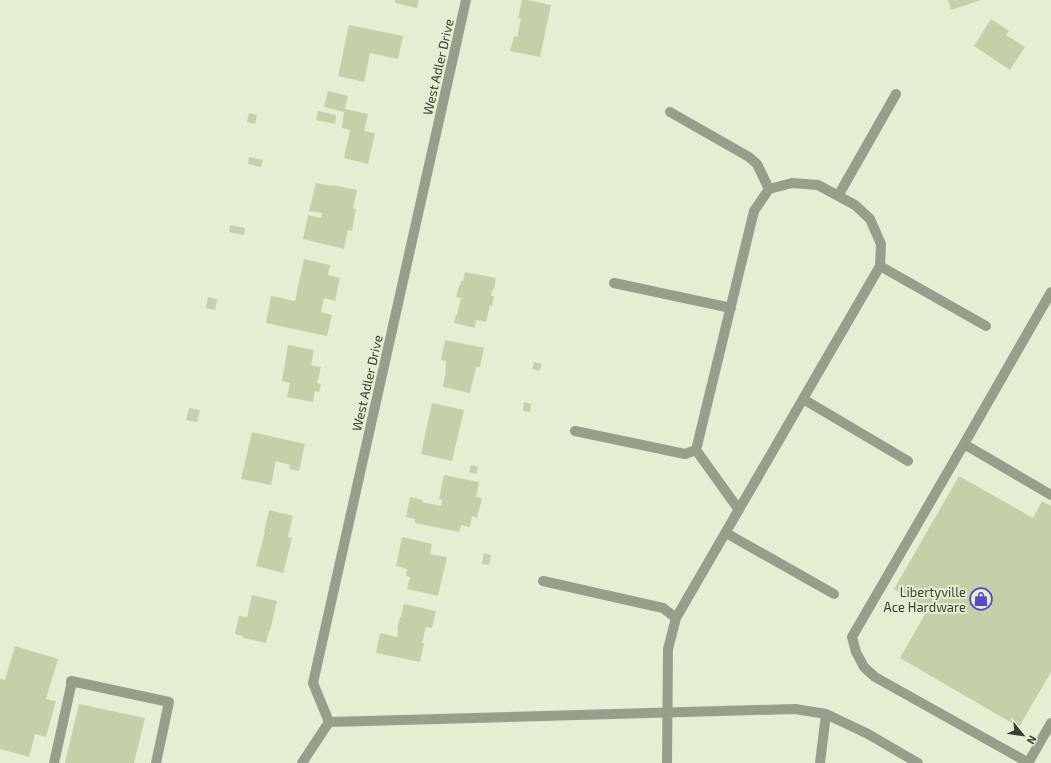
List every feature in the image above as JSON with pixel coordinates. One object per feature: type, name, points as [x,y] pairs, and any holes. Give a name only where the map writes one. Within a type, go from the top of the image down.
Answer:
[{"type":"street","name":"West Adler Drive","points":[[329,722],[313,683],[466,0]]},
{"type":"street","points":[[838,196],[896,94]]},
{"type":"street","points":[[670,112],[749,157],[757,164],[769,190]]},
{"type":"street","points":[[667,763],[668,649],[676,618],[726,533],[880,266],[881,244],[870,219],[855,205],[818,185],[792,183],[769,190],[754,211],[696,450],[739,510]]},
{"type":"street","points":[[880,266],[986,326]]},
{"type":"street","points":[[614,283],[731,308]]},
{"type":"street","points":[[1051,292],[852,637],[856,652],[864,667],[875,677],[1028,763],[1051,723]]},
{"type":"street","points":[[803,399],[908,461]]},
{"type":"street","points":[[575,431],[684,454],[696,450]]},
{"type":"street","points":[[964,444],[1051,495]]},
{"type":"street","points":[[726,533],[834,594]]},
{"type":"street","points":[[543,582],[663,608],[676,618]]},
{"type":"street","points":[[54,763],[71,681],[169,702],[156,763]]},
{"type":"street","points":[[302,763],[329,722],[795,709],[826,714],[868,734],[918,763]]},
{"type":"street","points":[[820,763],[826,714]]},
{"type":"building","points":[[395,0],[419,0],[417,8],[395,3]]},
{"type":"building","points":[[522,0],[551,5],[540,57],[510,51],[514,36],[517,37],[521,19],[518,18]]},
{"type":"building","points":[[948,0],[981,0],[951,10]]},
{"type":"building","points":[[991,19],[1009,31],[1006,35],[1025,47],[1010,70],[974,46]]},
{"type":"building","points":[[349,25],[403,36],[398,59],[370,53],[364,82],[338,76]]},
{"type":"building","points":[[328,91],[348,96],[345,109],[368,114],[364,131],[375,133],[368,164],[344,158],[350,130],[342,128],[344,112],[324,107]]},
{"type":"building","points":[[318,111],[336,115],[335,124],[316,120]]},
{"type":"building","points":[[249,113],[257,115],[255,124],[247,122]]},
{"type":"building","points":[[249,157],[263,160],[261,167],[248,164]]},
{"type":"building","points":[[316,183],[357,190],[353,208],[356,209],[352,231],[348,230],[344,249],[303,239],[308,215],[321,218],[322,213],[309,211]]},
{"type":"building","points":[[230,225],[245,228],[244,235],[229,232]]},
{"type":"building","points":[[304,259],[330,265],[328,275],[340,278],[335,301],[324,298],[321,312],[332,315],[327,336],[266,323],[271,296],[295,301]]},
{"type":"building","points":[[465,272],[496,278],[491,296],[494,296],[492,306],[490,305],[486,322],[476,320],[475,328],[454,323],[461,298],[456,297]]},
{"type":"building","points":[[208,297],[217,299],[215,310],[206,308]]},
{"type":"building","points":[[445,340],[484,348],[480,367],[476,367],[470,393],[443,387],[446,361],[441,360]]},
{"type":"building","points":[[288,345],[314,350],[311,365],[321,367],[317,383],[321,384],[319,392],[315,391],[313,402],[287,397],[290,383],[282,381]]},
{"type":"building","points":[[534,362],[542,364],[539,371],[532,369]]},
{"type":"building","points":[[524,402],[531,404],[530,412],[523,411]]},
{"type":"building","points":[[432,403],[464,410],[452,461],[421,454]]},
{"type":"building","points":[[189,408],[200,410],[197,422],[186,420]]},
{"type":"building","points":[[252,432],[305,444],[299,471],[289,469],[290,465],[276,461],[271,485],[241,479]]},
{"type":"building","points":[[471,465],[478,467],[476,474],[469,472]]},
{"type":"building","points":[[444,475],[479,482],[476,497],[482,498],[477,518],[472,516],[470,527],[461,525],[459,532],[415,523],[415,519],[406,517],[410,497],[423,500],[422,502],[441,506],[442,500],[439,499]]},
{"type":"building","name":"Libertyville Ace Hardware","points":[[959,476],[1033,518],[1042,501],[1051,506],[1051,672],[1019,727],[900,658],[928,609],[894,589]]},
{"type":"building","points":[[269,510],[293,516],[288,537],[292,538],[283,573],[256,566]]},
{"type":"building","points":[[402,537],[432,544],[430,554],[447,557],[438,596],[407,589],[410,577],[406,576],[407,569],[396,566]]},
{"type":"building","points":[[484,553],[491,555],[489,565],[482,564]]},
{"type":"building","points":[[252,595],[277,601],[266,643],[243,638],[243,636],[235,634],[239,616],[247,617]]},
{"type":"building","points":[[404,604],[436,611],[432,628],[426,627],[422,643],[424,643],[420,662],[376,653],[380,633],[397,637],[397,629]]},
{"type":"building","points":[[15,646],[58,659],[46,699],[56,701],[46,737],[35,734],[29,757],[0,749],[0,679],[5,680]]},
{"type":"building","points":[[79,704],[145,718],[134,763],[65,763]]},
{"type":"place","name":"Libertyville Ace Hardware","points":[[981,599]]}]
